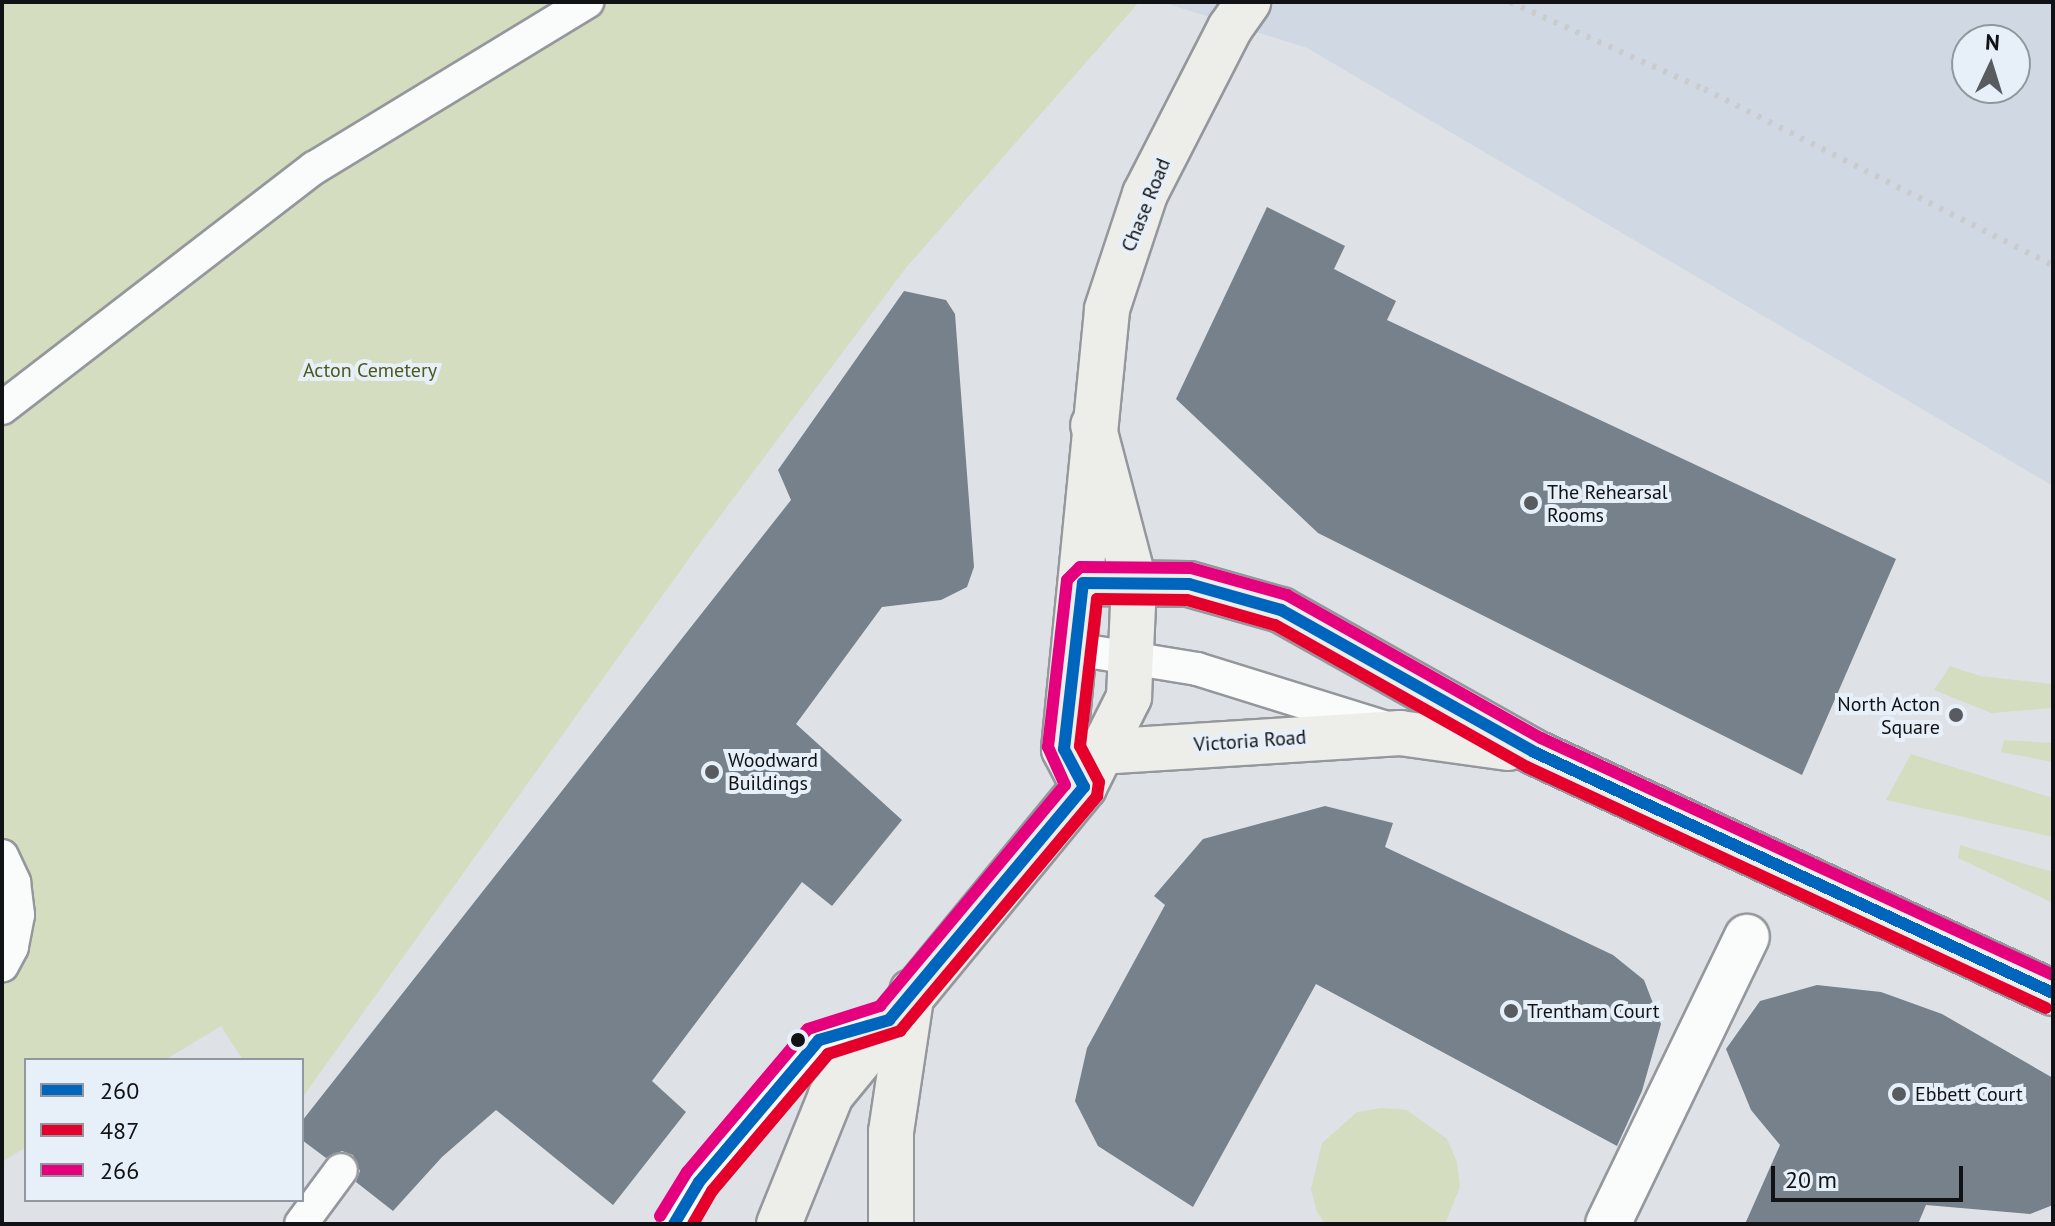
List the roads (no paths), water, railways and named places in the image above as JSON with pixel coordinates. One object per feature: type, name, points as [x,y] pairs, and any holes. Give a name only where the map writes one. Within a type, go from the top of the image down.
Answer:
[{"type":"street","name":"Chase Road","points":[[1075,649],[1083,583],[1093,425],[1107,309],[1145,194],[1239,15]]},
{"type":"street","name":"Chase Road","points":[[1093,425],[1134,581]]},
{"type":"street","name":"Victoria Road","points":[[1083,583],[1134,581],[1189,584],[1281,610],[1534,752],[2053,993]]},
{"type":"street","points":[[779,1224],[831,1095],[1091,770],[1129,697],[1134,658],[1134,581]]},
{"type":"street","points":[[1075,649],[1064,749],[1091,770]]},
{"type":"street","name":"Victoria Road","points":[[1091,770],[1400,733],[1534,752]]},
{"type":"street","points":[[1608,1224],[1747,937]]},
{"type":"street","points":[[891,1224],[891,1132],[901,1006]]},
{"type":"lane","points":[[2,408],[314,168],[587,2]]},
{"type":"lane","name":"Victoria Road","points":[[1075,649],[1134,658],[1254,684],[1400,733]]},
{"type":"lane","points":[[2,856],[14,882],[18,915],[12,947],[2,966]]},
{"type":"lane","points":[[674,1224],[699,1182],[819,1040],[901,1006]]},
{"type":"lane","points":[[301,1224],[341,1170]]},
{"type":"railway","points":[[1510,2],[1704,89],[2053,265]]},
{"type":"place","name":"The Rehearsal Rooms","points":[[1531,503]]},
{"type":"place","name":"North Acton Square","points":[[1956,715]]},
{"type":"place","name":"Woodward Buildings","points":[[712,772]]},
{"type":"place","name":"Trentham Court","points":[[1511,1011]]},
{"type":"place","name":"Ebbett Court","points":[[1899,1094]]},
{"type":"park label","name":"Acton Cemetery","points":[[370,370]]}]
